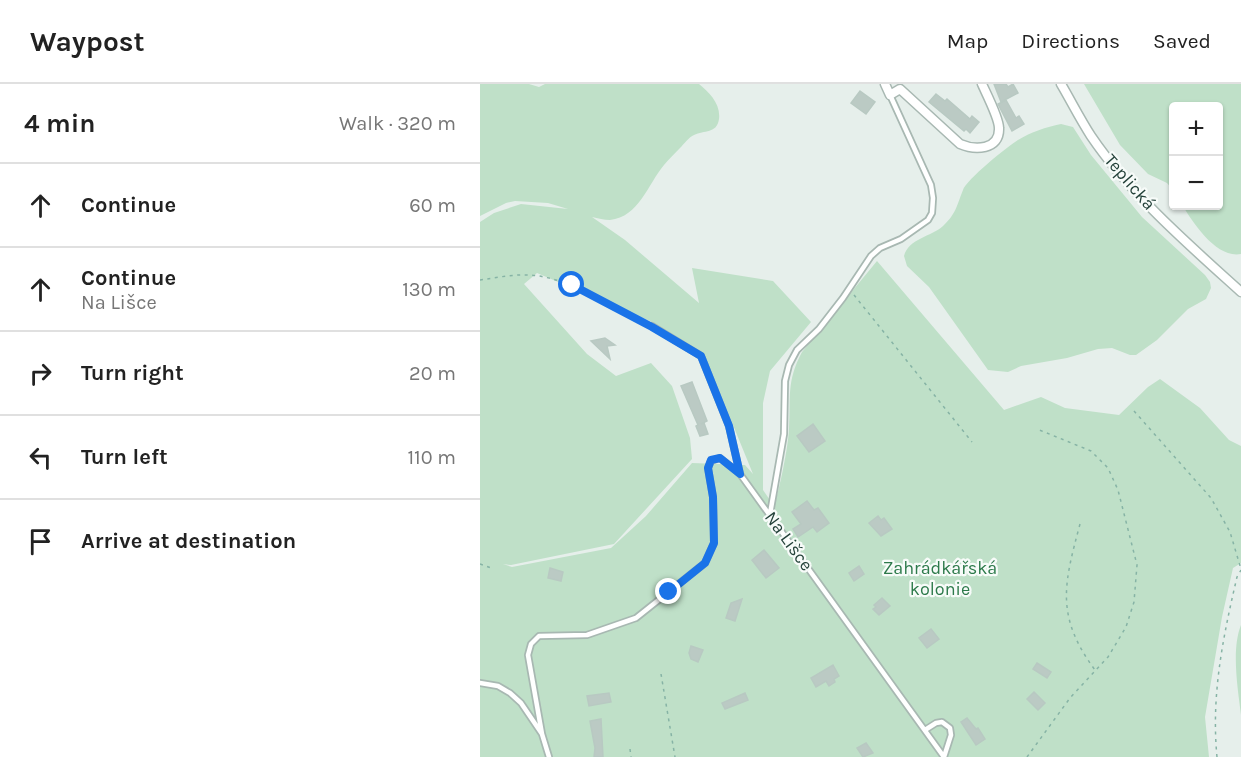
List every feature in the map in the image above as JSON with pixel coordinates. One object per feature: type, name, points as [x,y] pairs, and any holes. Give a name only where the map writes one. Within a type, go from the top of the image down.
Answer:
[{"type":"street","points":[[885,84],[890,94],[900,89],[960,144],[980,149],[996,139],[999,128],[982,84]]},
{"type":"street","name":"Teplická","points":[[1061,84],[1091,136],[1116,168],[1189,244],[1241,292]]},
{"type":"lane","points":[[770,514],[784,434],[785,381],[789,365],[797,350],[819,329],[871,256],[880,248],[901,238],[928,220],[932,213],[931,185],[890,94]]},
{"type":"lane","name":"Na Lišce","points":[[652,327],[701,356],[729,426],[740,474],[944,757]]},
{"type":"lane","points":[[549,757],[528,655],[531,644],[539,636],[587,635],[636,618],[705,563],[714,543],[713,497],[708,468],[711,460],[720,458],[740,474]]},
{"type":"lane","points":[[480,683],[498,686],[510,693],[521,703],[543,734]]},
{"type":"lane","points":[[925,730],[931,725],[942,722],[950,728],[951,735],[944,757]]},
{"type":"path","points":[[480,280],[516,275],[544,276],[572,285],[652,327]]},
{"type":"path","points":[[849,289],[972,442]]},
{"type":"path","points":[[1134,411],[1211,498],[1230,531],[1241,569],[1237,577],[1218,672],[1214,730],[1217,757]]},
{"type":"path","points":[[1027,757],[1070,698],[1108,657],[1126,627],[1134,602],[1137,565],[1118,490],[1108,468],[1091,451],[1037,429]]},
{"type":"path","points":[[1080,524],[1067,573],[1066,609],[1079,648],[1095,670]]},
{"type":"path","points":[[480,564],[494,569]]},
{"type":"path","points":[[661,674],[675,757]]},
{"type":"path","points":[[630,749],[631,757]]},
{"type":"path","points":[[1032,750],[1033,757]]},
{"type":"green space","name":"Zahrádkářská kolonie","points":[[480,84],[529,84],[539,87],[545,84],[699,84],[707,91],[718,108],[719,119],[716,127],[688,139],[664,165],[636,206],[628,213],[610,220],[592,217],[625,240],[699,303],[692,268],[773,281],[811,322],[770,371],[763,403],[763,490],[774,506],[787,446],[791,381],[797,363],[802,352],[877,261],[1004,410],[1041,397],[1065,408],[1119,415],[1148,387],[1160,379],[1200,408],[1229,440],[1241,446],[1241,563],[1233,568],[1205,717],[1209,757],[480,757],[480,222],[494,213],[521,204],[568,209],[548,203],[515,201],[480,216]],"holes":[[[537,273],[650,321],[704,354],[753,474],[745,465],[692,463],[646,516],[611,548],[512,567],[503,564],[511,565],[614,544],[692,459],[690,438],[672,386],[651,363],[616,376],[587,354],[524,284]]]},
{"type":"green space","points":[[1084,84],[1241,84],[1241,254],[1223,251],[1215,245],[1199,230],[1186,210],[1223,210],[1223,102],[1169,102],[1169,185],[1148,174],[1120,145]]},
{"type":"green space","points":[[1061,124],[1073,127],[1091,155],[1142,217],[1205,275],[1211,288],[1206,299],[1188,309],[1157,340],[1136,355],[1112,348],[1098,349],[1067,358],[1021,366],[1008,372],[988,370],[929,287],[907,266],[904,256],[911,245],[938,230],[947,222],[956,209],[966,185],[979,171],[1013,143],[1044,128]]},
{"type":"green space","points":[[1241,625],[1241,715],[1236,646]]},
{"type":"building","points":[[994,84],[1006,84],[1008,87],[1013,84],[1018,93],[1001,102]]},
{"type":"building","points":[[860,91],[875,102],[866,114],[851,103]]},
{"type":"building","points":[[936,94],[945,101],[947,99],[970,119],[972,116],[979,122],[970,133],[966,129],[964,131],[929,102]]},
{"type":"building","points":[[1006,100],[1016,118],[1019,116],[1024,124],[1012,131],[998,104]]},
{"type":"building","points":[[605,338],[615,345],[607,346],[610,359],[591,341]]},
{"type":"building","points":[[692,382],[707,421],[701,424],[704,423],[708,434],[700,436],[696,426],[698,425],[681,386]]},
{"type":"building","points":[[813,424],[825,441],[809,452],[797,436]]},
{"type":"building","points":[[807,501],[814,510],[818,508],[829,523],[817,532],[813,527],[798,537],[793,529],[801,524],[792,512]]},
{"type":"building","points":[[878,516],[881,520],[884,518],[892,529],[881,536],[869,523]]},
{"type":"building","points":[[764,550],[779,568],[766,578],[752,560]]},
{"type":"building","points":[[859,566],[864,574],[854,581],[849,573]]},
{"type":"building","points":[[550,568],[563,572],[561,581],[548,578]]},
{"type":"building","points":[[882,598],[890,606],[879,615],[873,609]]},
{"type":"building","points":[[742,599],[735,621],[726,618],[731,603]]},
{"type":"building","points":[[931,629],[939,639],[927,648],[919,638]]},
{"type":"building","points":[[691,646],[703,650],[698,662],[691,659],[689,653]]},
{"type":"building","points":[[1037,663],[1051,672],[1047,678],[1033,669]]},
{"type":"building","points":[[833,665],[839,676],[834,679],[835,682],[829,686],[826,681],[816,687],[811,678]]},
{"type":"building","points":[[1034,692],[1045,703],[1038,710],[1027,699]]},
{"type":"building","points":[[609,693],[611,702],[589,706],[587,696]]},
{"type":"building","points":[[745,693],[748,700],[725,709],[722,703]]},
{"type":"building","points":[[967,718],[976,729],[978,728],[985,739],[976,745],[961,722]]},
{"type":"building","points":[[601,719],[603,757],[594,757],[595,748],[590,721]]},
{"type":"building","points":[[866,743],[873,753],[863,757],[857,748]]},
{"type":"route","points":[[572,285],[701,356],[729,426],[740,474],[720,458],[711,460],[708,468],[713,497],[714,543],[705,563],[669,592]]}]
